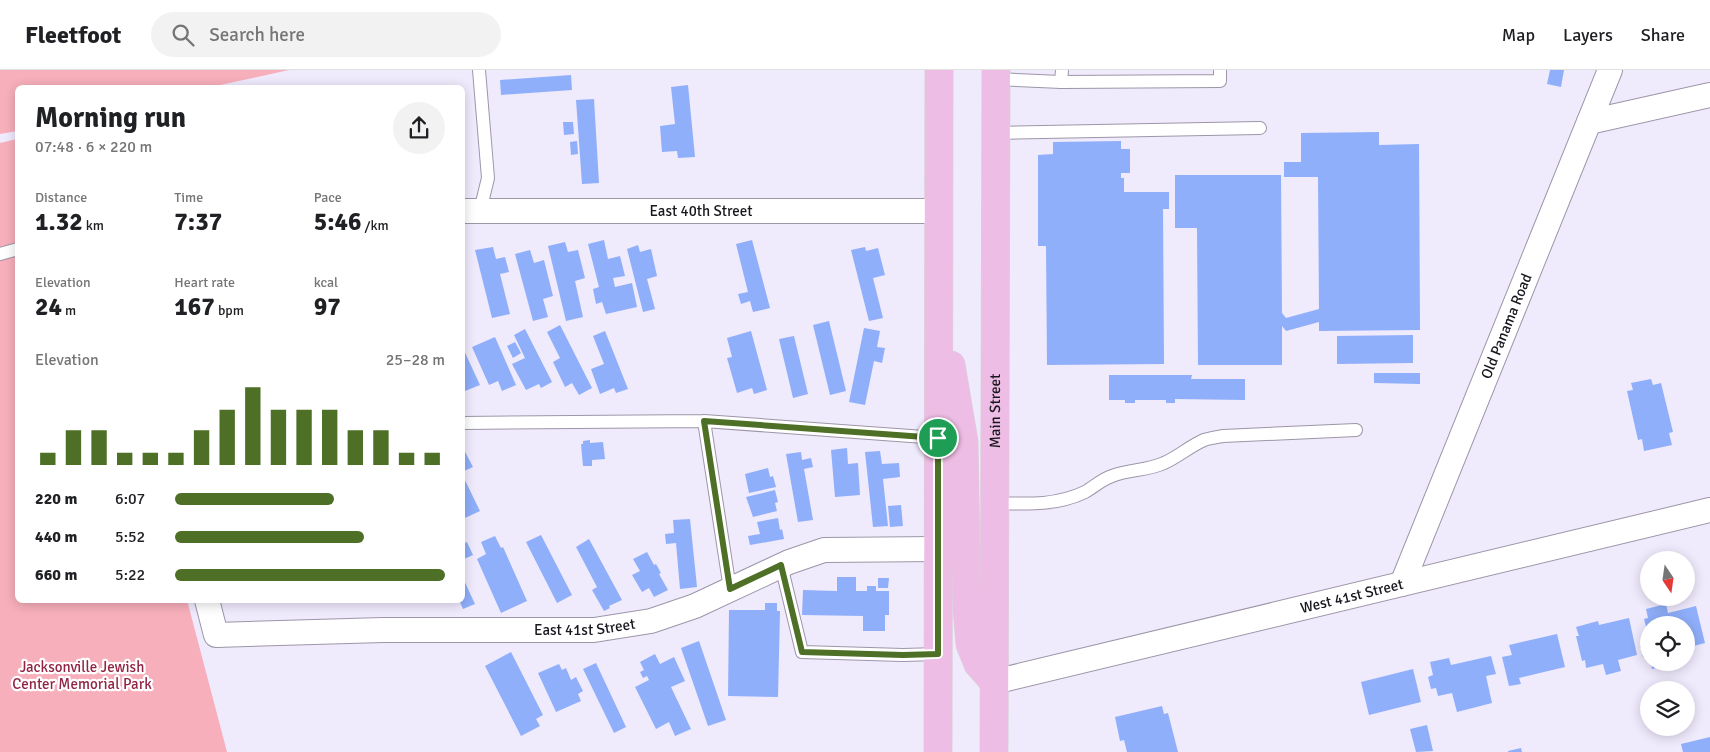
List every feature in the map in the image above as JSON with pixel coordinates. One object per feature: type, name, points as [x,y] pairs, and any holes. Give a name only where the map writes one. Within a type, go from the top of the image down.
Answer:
[{"type":"main road","points":[[938,752],[939,70]]},
{"type":"main road","name":"Main Street","points":[[994,752],[996,75]]},
{"type":"main road","points":[[939,290],[964,442],[967,608],[970,644],[978,664],[994,682]]},
{"type":"street","name":"Old Panama Road","points":[[1402,584],[1610,70]]},
{"type":"street","points":[[1589,122],[1710,95]]},
{"type":"street","name":"East 40th Street","points":[[471,211],[939,211]]},
{"type":"street","name":"West 41st Street","points":[[994,682],[1710,510]]},
{"type":"street","name":"East 41st Street","points":[[208,603],[216,635],[383,630],[594,630],[651,621],[695,606],[781,565],[824,550],[938,549]]},
{"type":"lane","points":[[471,211],[488,178],[479,70]]},
{"type":"lane","points":[[996,75],[1220,81],[1220,70]]},
{"type":"lane","points":[[996,133],[1260,128]]},
{"type":"lane","points":[[0,254],[15,250]]},
{"type":"lane","points":[[465,422],[704,421],[938,438]]},
{"type":"lane","points":[[704,421],[730,589]]},
{"type":"lane","points":[[995,504],[1038,504],[1068,499],[1086,492],[1109,477],[1122,472],[1143,470],[1164,463],[1204,440],[1223,436],[1356,430]]},
{"type":"lane","points":[[781,565],[802,652],[903,655],[938,654]]},
{"type":"green space","points":[[0,70],[289,70],[220,85],[15,85],[15,131],[0,134]]},
{"type":"green space","name":"Jacksonville Jewish Center Memorial Park","points":[[15,139],[15,603],[188,603],[227,752],[0,752],[0,143]]},
{"type":"building","points":[[1550,70],[1564,70],[1561,87],[1547,84]]},
{"type":"building","points":[[571,75],[572,90],[501,95],[500,80]]},
{"type":"building","points":[[688,85],[695,157],[678,158],[677,151],[662,152],[660,126],[675,124],[671,87]]},
{"type":"building","points":[[594,99],[599,183],[582,184],[576,100]]},
{"type":"building","points":[[563,122],[573,122],[574,134],[564,135]]},
{"type":"building","points":[[1379,132],[1379,145],[1419,144],[1420,330],[1319,331],[1319,322],[1286,331],[1282,326],[1282,365],[1198,365],[1197,228],[1175,228],[1175,175],[1281,175],[1282,313],[1286,318],[1319,309],[1318,177],[1284,177],[1284,162],[1301,162],[1301,133]]},
{"type":"building","points":[[577,141],[578,154],[571,155],[570,142]]},
{"type":"building","points":[[1121,141],[1121,149],[1130,149],[1130,173],[1121,173],[1121,178],[1124,178],[1124,192],[1169,192],[1169,209],[1163,209],[1164,364],[1047,365],[1046,246],[1038,246],[1038,155],[1053,154],[1053,142]]},
{"type":"building","points":[[604,240],[608,259],[620,256],[625,276],[613,278],[615,287],[632,283],[637,307],[606,314],[602,302],[596,304],[593,289],[599,287],[588,244]]},
{"type":"building","points":[[752,240],[770,308],[753,312],[750,301],[741,304],[738,294],[748,292],[736,244]]},
{"type":"building","points":[[565,242],[568,252],[578,250],[585,278],[575,281],[583,317],[566,321],[548,246]]},
{"type":"building","points":[[638,245],[640,252],[651,249],[657,276],[647,279],[655,309],[643,312],[627,249]]},
{"type":"building","points":[[493,247],[496,259],[505,257],[509,272],[500,274],[510,314],[492,318],[475,250]]},
{"type":"building","points":[[865,247],[866,251],[878,248],[885,275],[873,278],[883,318],[869,321],[851,250]]},
{"type":"building","points":[[530,250],[534,263],[544,260],[553,296],[543,299],[548,317],[533,321],[515,254]]},
{"type":"building","points":[[829,321],[846,391],[830,395],[813,325]]},
{"type":"building","points":[[560,325],[592,388],[579,395],[572,383],[565,387],[553,362],[560,358],[547,332]]},
{"type":"building","points":[[864,328],[880,331],[877,347],[885,348],[882,363],[874,361],[865,405],[849,402]]},
{"type":"building","points":[[525,329],[552,382],[541,388],[539,384],[526,390],[512,364],[525,358],[514,335]]},
{"type":"building","points":[[605,331],[628,389],[616,393],[614,388],[600,394],[591,369],[604,364],[593,336]]},
{"type":"building","points":[[751,331],[767,390],[754,394],[752,388],[737,393],[727,358],[732,357],[727,338]]},
{"type":"building","points":[[1413,335],[1413,363],[1337,364],[1337,336]]},
{"type":"building","points":[[794,336],[808,394],[793,398],[779,339]]},
{"type":"building","points":[[495,337],[516,385],[502,391],[498,381],[489,385],[472,347]]},
{"type":"building","points":[[515,342],[521,353],[513,358],[507,346]]},
{"type":"building","points":[[465,352],[480,385],[465,391]]},
{"type":"building","points":[[1374,373],[1420,373],[1420,384],[1374,383]]},
{"type":"building","points":[[1109,375],[1192,375],[1191,379],[1245,379],[1245,400],[1175,399],[1175,403],[1166,403],[1166,400],[1135,400],[1135,403],[1125,403],[1125,400],[1109,400]]},
{"type":"building","points":[[1651,379],[1653,385],[1661,383],[1673,432],[1669,433],[1672,445],[1644,451],[1642,439],[1638,440],[1627,391],[1633,390],[1631,383]]},
{"type":"building","points":[[590,440],[590,443],[603,442],[605,459],[592,460],[592,466],[583,466],[581,444],[583,444],[583,441]]},
{"type":"building","points":[[847,448],[848,464],[858,463],[860,495],[835,497],[831,450]]},
{"type":"building","points":[[880,451],[882,464],[899,463],[900,477],[883,479],[888,526],[873,527],[865,452]]},
{"type":"building","points":[[465,452],[473,467],[465,471]]},
{"type":"building","points":[[801,452],[802,460],[811,458],[813,467],[804,469],[813,520],[798,522],[786,454]]},
{"type":"building","points":[[768,468],[770,477],[773,476],[776,487],[749,493],[745,474]]},
{"type":"building","points":[[465,480],[480,511],[465,518]]},
{"type":"building","points":[[775,490],[778,502],[775,503],[777,511],[753,517],[746,497]]},
{"type":"building","points":[[901,505],[903,526],[890,527],[888,506]]},
{"type":"building","points":[[778,518],[784,539],[750,545],[748,536],[760,534],[757,522]]},
{"type":"building","points":[[690,519],[697,587],[680,589],[676,543],[666,544],[665,534],[674,533],[673,520]]},
{"type":"building","points":[[541,535],[572,595],[557,603],[526,542]]},
{"type":"building","points":[[495,536],[501,548],[503,547],[527,601],[501,613],[477,559],[486,554],[481,542]]},
{"type":"building","points":[[589,539],[622,600],[609,606],[610,608],[604,611],[592,590],[597,587],[576,547]]},
{"type":"building","points":[[467,542],[473,555],[465,559],[465,543]]},
{"type":"building","points":[[647,552],[661,573],[659,574],[668,590],[654,597],[649,588],[642,592],[632,575],[640,571],[633,559]]},
{"type":"building","points":[[837,577],[856,577],[856,591],[867,591],[867,586],[876,586],[876,591],[889,591],[889,615],[885,615],[885,631],[863,631],[863,616],[802,615],[803,590],[837,591]]},
{"type":"building","points":[[878,578],[889,578],[888,588],[878,588]]},
{"type":"building","points":[[465,582],[475,604],[463,609],[460,603],[465,603]]},
{"type":"building","points":[[765,603],[777,603],[777,611],[780,611],[778,697],[728,696],[729,610],[765,610]]},
{"type":"building","points":[[1666,606],[1668,613],[1696,606],[1705,643],[1695,646],[1695,616],[1648,616],[1646,609]]},
{"type":"building","points":[[1629,618],[1637,655],[1618,660],[1621,671],[1606,675],[1603,664],[1586,668],[1585,660],[1582,661],[1576,636],[1579,636],[1576,627],[1598,621],[1599,625]]},
{"type":"building","points":[[1557,634],[1565,667],[1519,678],[1521,684],[1509,686],[1502,657],[1512,655],[1509,645]]},
{"type":"building","points":[[699,641],[726,720],[708,726],[681,648]]},
{"type":"building","points":[[511,652],[543,715],[536,719],[540,726],[521,736],[485,666]]},
{"type":"building","points":[[655,654],[660,664],[674,657],[685,681],[671,687],[691,729],[675,736],[669,722],[656,729],[635,687],[649,680],[647,676],[643,678],[640,672],[644,670],[640,662]]},
{"type":"building","points":[[1491,656],[1496,674],[1486,676],[1492,703],[1457,712],[1452,693],[1438,696],[1436,688],[1431,689],[1428,677],[1433,675],[1430,662],[1449,658],[1451,665]]},
{"type":"building","points":[[596,663],[626,727],[614,733],[583,669]]},
{"type":"building","points":[[559,664],[562,670],[566,668],[571,680],[576,677],[583,691],[578,694],[581,701],[556,712],[538,673]]},
{"type":"building","points":[[1413,669],[1421,702],[1369,715],[1361,682]]},
{"type":"building","points":[[1162,706],[1164,714],[1168,713],[1178,752],[1127,752],[1124,740],[1120,741],[1115,717]]},
{"type":"building","points":[[1427,725],[1433,751],[1416,752],[1410,729]]},
{"type":"building","points":[[1710,737],[1710,752],[1683,752],[1681,744]]},
{"type":"building","points":[[1521,748],[1522,752],[1508,752],[1508,751]]},
{"type":"route","points":[[704,421],[938,438],[938,654],[903,655],[802,652],[781,565],[730,589],[704,421]]}]
